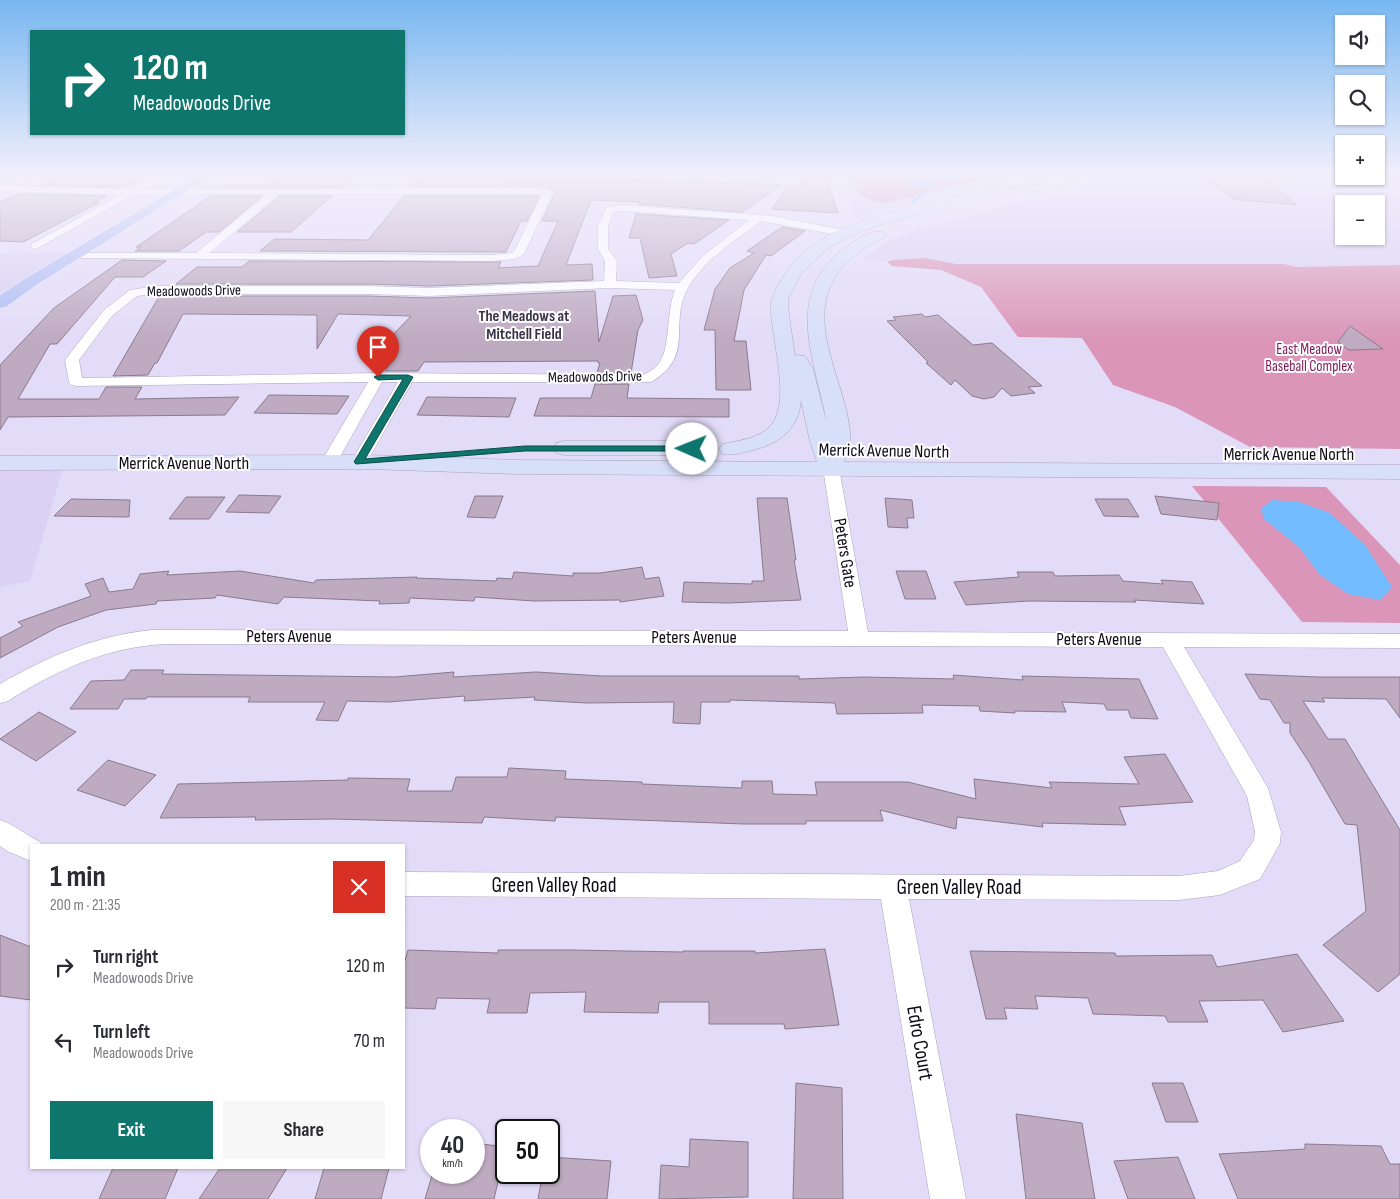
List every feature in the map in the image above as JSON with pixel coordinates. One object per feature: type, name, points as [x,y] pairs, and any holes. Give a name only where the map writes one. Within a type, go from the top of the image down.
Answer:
[{"type":"main road","points":[[0,303],[117,229]]},
{"type":"main road","points":[[730,449],[761,442],[778,433],[787,422],[791,410],[790,392],[781,327],[780,300],[790,278],[804,260],[824,244],[844,233],[856,229]]},
{"type":"main road","points":[[830,456],[839,432],[814,320],[816,300],[824,279],[851,250],[875,237],[897,229]]},
{"type":"main road","points":[[781,327],[803,368],[830,456]]},
{"type":"main road","name":"Merrick Avenue North","points":[[364,462],[525,448],[730,449],[830,456],[1400,472]]},
{"type":"main road","name":"Merrick Avenue North","points":[[0,463],[364,462],[514,467],[830,456],[1400,455]]},
{"type":"street","points":[[36,246],[66,229]]},
{"type":"street","points":[[198,257],[232,229]]},
{"type":"street","points":[[74,255],[491,258],[514,256],[520,252],[531,229]]},
{"type":"street","points":[[603,229],[603,249],[611,262],[610,284]]},
{"type":"street","name":"Meadowoods Drive","points":[[683,287],[610,284],[464,291],[156,290],[134,293],[108,313],[72,360],[76,382],[378,377],[646,379],[663,368],[671,348],[675,304],[683,287],[717,248],[744,229]]},
{"type":"street","points":[[821,229],[844,233]]},
{"type":"street","points":[[329,462],[378,377]]},
{"type":"street","points":[[364,462],[408,377]]},
{"type":"street","name":"Peters Gate","points":[[830,456],[859,638]]},
{"type":"street","name":"Peters Avenue","points":[[0,695],[51,667],[101,647],[144,638],[199,636],[1400,641]]},
{"type":"street","name":"Green Valley Road","points":[[405,884],[1178,888],[1220,883],[1250,870],[1267,843],[1268,832],[1259,795],[1169,639]]},
{"type":"street","points":[[0,831],[18,844],[30,850]]},
{"type":"street","name":"Edro Court","points":[[893,886],[948,1199]]},
{"type":"shaded area","points":[[920,229],[1335,229],[1335,245],[1385,245],[1385,229],[1400,229],[1400,265],[1296,267],[1284,264],[956,264],[925,258],[887,262],[861,260],[892,238]]},
{"type":"shaded area","points":[[79,252],[0,303],[0,254]]},
{"type":"shaded area","points":[[0,468],[63,468],[30,581],[0,587]]},
{"type":"green space","name":"East Meadow Baseball Complex","points":[[925,258],[956,264],[1284,264],[1296,267],[1400,265],[1400,449],[1250,447],[1175,407],[1113,385],[1082,338],[1018,337],[981,287],[941,270],[892,266],[887,262]]},
{"type":"green space","points":[[1192,486],[1326,487],[1400,565],[1400,623],[1302,622]]},
{"type":"water","points":[[1272,500],[1299,502],[1330,513],[1365,545],[1392,587],[1380,600],[1348,594],[1320,575],[1299,547],[1264,519],[1261,509]]},
{"type":"building","points":[[0,229],[48,229],[23,242],[0,241]]},
{"type":"building","points":[[163,229],[223,229],[219,232],[206,232],[179,251],[135,251],[141,247],[136,247]]},
{"type":"building","points":[[241,229],[294,229],[291,232],[237,232]]},
{"type":"building","points":[[377,229],[517,229],[506,252],[260,251],[274,239],[368,240]]},
{"type":"building","points":[[554,229],[580,229],[566,265],[592,264],[593,280],[429,286],[369,284],[176,284],[197,267],[242,267],[249,261],[501,262],[498,268],[538,266]]},
{"type":"building","points":[[632,229],[716,229],[694,244],[688,243],[671,254],[677,276],[649,278],[640,238],[629,238]]},
{"type":"building","points":[[779,229],[805,231],[771,256],[766,255],[744,290],[734,341],[746,341],[751,390],[716,390],[715,330],[704,330],[715,289],[730,268],[754,253],[747,251]]},
{"type":"building","points":[[122,260],[166,261],[143,277],[115,277],[57,344],[50,344],[18,399],[99,399],[106,387],[142,387],[135,399],[239,397],[225,415],[8,417],[0,430],[0,365],[54,308]]},
{"type":"building","points":[[595,291],[599,342],[613,296],[636,295],[643,320],[638,330],[631,373],[597,373],[600,363],[598,361],[424,362],[418,371],[385,371],[393,359],[374,358],[385,343],[411,316],[338,314],[317,349],[317,315],[183,314],[157,363],[155,363],[148,375],[113,376],[157,300],[162,296],[369,296],[429,298]]},
{"type":"building","points":[[922,314],[925,317],[938,315],[973,345],[992,343],[1042,386],[1028,387],[1035,393],[1011,396],[1002,388],[994,397],[984,399],[972,396],[955,380],[951,385],[926,363],[928,362],[887,321],[896,320],[893,317]]},
{"type":"building","points":[[1350,326],[1383,349],[1349,350],[1338,342]]},
{"type":"building","points":[[595,384],[629,384],[627,398],[729,399],[729,417],[534,416],[540,398],[591,398]]},
{"type":"building","points":[[269,395],[349,396],[337,414],[254,413]]},
{"type":"building","points":[[427,397],[516,398],[509,417],[417,415]]},
{"type":"building","points":[[239,495],[281,496],[269,513],[226,512]]},
{"type":"building","points":[[475,496],[503,496],[495,518],[467,517]]},
{"type":"building","points":[[1155,496],[1219,503],[1217,520],[1161,514]]},
{"type":"building","points":[[186,497],[225,497],[209,519],[169,519]]},
{"type":"building","points":[[757,498],[787,498],[801,600],[728,603],[682,602],[684,582],[752,584],[752,581],[764,581]]},
{"type":"building","points":[[885,498],[912,500],[914,518],[907,518],[908,528],[888,527]]},
{"type":"building","points":[[71,499],[130,500],[129,517],[54,516]]},
{"type":"building","points":[[1095,499],[1128,499],[1139,517],[1104,516]]},
{"type":"building","points":[[642,567],[645,579],[659,577],[664,596],[620,602],[620,600],[534,601],[475,597],[474,601],[410,598],[409,603],[379,604],[380,601],[284,597],[278,604],[217,595],[215,598],[157,601],[156,604],[106,610],[58,627],[0,658],[0,638],[23,626],[18,622],[91,596],[85,584],[103,578],[109,592],[133,589],[140,574],[169,571],[167,575],[240,571],[314,583],[316,580],[417,577],[496,581],[497,578],[512,579],[514,572],[573,576],[573,573],[600,573]]},
{"type":"building","points":[[896,571],[926,571],[936,599],[905,599]]},
{"type":"building","points":[[1017,572],[1053,572],[1055,576],[1119,575],[1123,581],[1163,584],[1161,580],[1192,582],[1204,604],[1134,600],[1136,602],[1029,601],[966,605],[954,582],[1019,577]]},
{"type":"building","points":[[131,670],[164,670],[162,674],[395,677],[454,672],[453,677],[536,672],[602,676],[799,676],[799,679],[864,677],[954,679],[953,675],[1023,680],[1022,676],[1139,679],[1158,719],[1131,718],[1128,710],[1107,710],[1104,704],[1062,702],[1066,712],[1015,711],[1015,713],[980,711],[979,706],[922,705],[923,713],[837,714],[835,703],[730,700],[730,702],[701,702],[700,724],[673,723],[674,702],[586,703],[534,700],[535,697],[464,701],[465,696],[388,702],[347,701],[338,721],[316,720],[325,702],[248,702],[250,697],[147,697],[146,699],[124,699],[118,709],[70,709],[91,681],[124,680]]},
{"type":"building","points":[[1245,674],[1318,677],[1400,677],[1400,718],[1386,699],[1322,698],[1325,702],[1303,701],[1328,739],[1345,739],[1400,830],[1400,974],[1378,992],[1323,945],[1366,911],[1357,825],[1345,824],[1290,733],[1290,723],[1284,723],[1270,700],[1260,699]]},
{"type":"building","points":[[39,712],[76,732],[36,761],[0,739]]},
{"type":"building","points":[[1165,754],[1193,802],[1119,807],[1126,825],[1042,823],[1043,827],[957,817],[956,829],[880,810],[883,821],[806,821],[806,824],[744,824],[556,817],[555,821],[484,817],[482,823],[333,819],[255,820],[256,817],[160,818],[178,784],[348,780],[348,778],[410,779],[407,791],[452,791],[456,777],[507,777],[509,768],[566,771],[565,779],[642,782],[642,784],[742,788],[742,781],[772,781],[773,794],[817,795],[815,782],[908,782],[976,799],[974,779],[1052,788],[1049,782],[1139,784],[1124,757]]},
{"type":"building","points":[[108,760],[156,775],[125,806],[77,790]]},
{"type":"building","points":[[0,935],[30,947],[30,1000],[0,996]]},
{"type":"building","points":[[825,949],[839,1025],[785,1029],[784,1024],[709,1024],[709,1002],[659,1002],[658,1013],[584,1012],[586,992],[530,993],[527,1013],[487,1013],[490,999],[437,998],[435,1009],[405,1008],[405,960],[408,950],[498,953],[498,950],[572,950],[755,951],[755,953]]},
{"type":"building","points":[[970,951],[1115,953],[1116,956],[1212,955],[1217,967],[1297,954],[1344,1021],[1283,1032],[1263,1000],[1199,1001],[1208,1022],[1168,1022],[1165,1016],[1093,1014],[1088,998],[1035,996],[1038,1009],[1004,1008],[1007,1019],[986,1019]]},
{"type":"building","points":[[796,1083],[842,1088],[843,1199],[793,1199]]},
{"type":"building","points":[[1152,1083],[1183,1083],[1198,1122],[1166,1122]]},
{"type":"building","points":[[1016,1114],[1082,1123],[1095,1199],[1026,1199]]},
{"type":"building","points":[[690,1139],[748,1142],[748,1197],[659,1199],[661,1165],[689,1167]]},
{"type":"building","points":[[485,1144],[495,1146],[495,1184],[497,1184],[494,1199],[425,1199],[429,1184],[485,1184]]},
{"type":"building","points":[[1305,1144],[1381,1146],[1390,1164],[1400,1164],[1400,1199],[1238,1199],[1219,1154],[1305,1149]]},
{"type":"building","points":[[1178,1157],[1195,1199],[1128,1199],[1114,1161]]},
{"type":"building","points":[[560,1158],[611,1161],[607,1199],[538,1199],[541,1184],[560,1184]]},
{"type":"building","points":[[113,1169],[178,1169],[165,1199],[99,1199]]},
{"type":"building","points":[[219,1169],[286,1169],[268,1199],[199,1199]]},
{"type":"building","points":[[324,1169],[389,1169],[381,1199],[315,1199]]},
{"type":"district","name":"The Meadows at Mitchell Field","points":[[524,325]]},
{"type":"route","points":[[378,377],[408,377],[359,462],[525,448],[692,449]]}]
